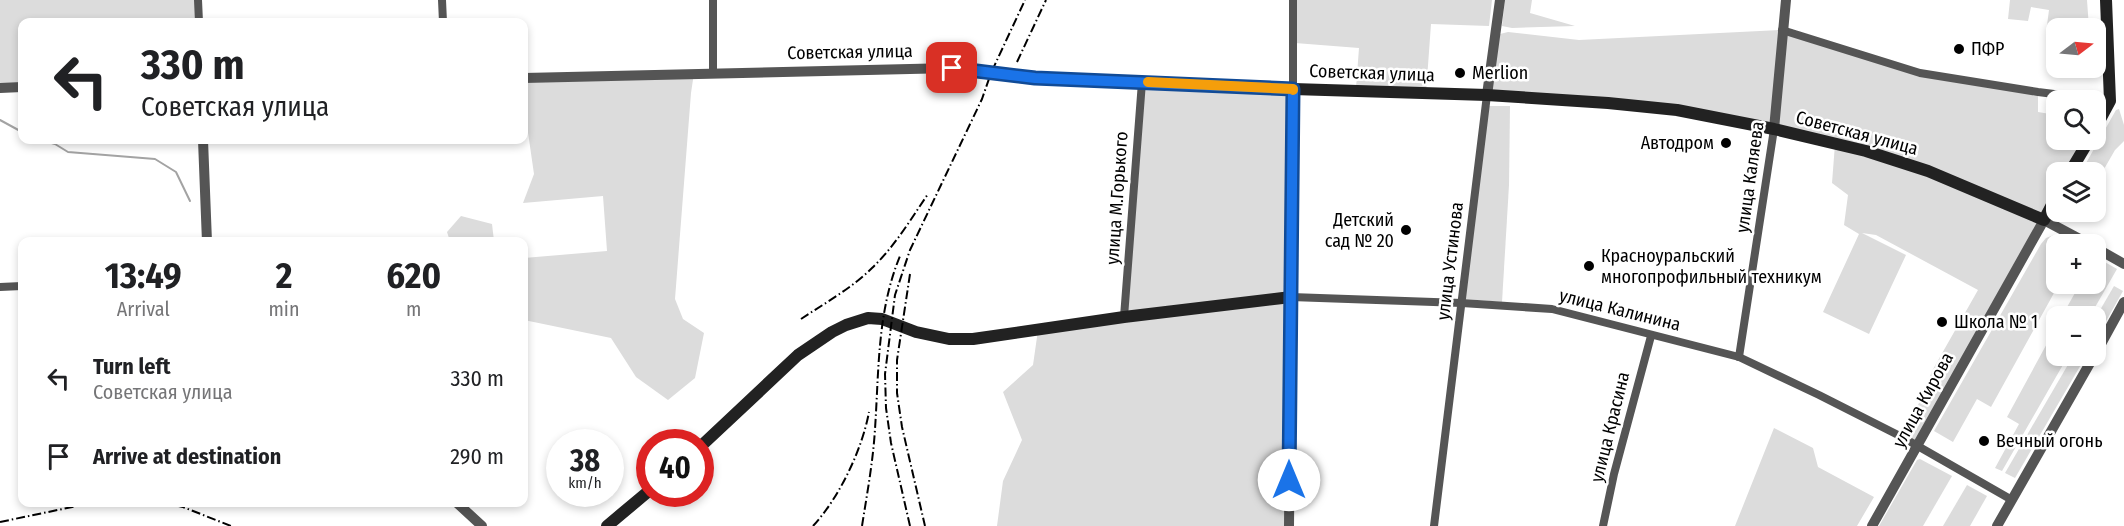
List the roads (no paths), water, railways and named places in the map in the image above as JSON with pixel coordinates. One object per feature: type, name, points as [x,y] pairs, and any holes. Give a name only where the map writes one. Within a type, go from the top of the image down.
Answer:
[{"type":"main road","points":[[2106,0],[2110,101],[2106,108]]},
{"type":"main road","name":"Советская улица","points":[[1293,89],[1487,95],[1608,102],[1677,110],[1774,129],[1866,151],[1928,171],[2044,220]]},
{"type":"main road","points":[[714,434],[798,356],[832,332],[860,320],[882,319],[916,332],[949,339],[961,339],[999,336],[1124,317],[1291,297],[1293,89]]},
{"type":"main road","name":"улица Кирова","points":[[2044,220],[2046,216]]},
{"type":"main road","points":[[607,526],[636,502]]},
{"type":"street","points":[[198,0],[199,18]]},
{"type":"street","points":[[442,0],[443,18]]},
{"type":"street","points":[[713,0],[713,72]]},
{"type":"street","points":[[1293,0],[1293,89]]},
{"type":"street","name":"улица Устинова","points":[[1434,526],[1500,0]]},
{"type":"street","name":"улица Каляева","points":[[1739,357],[1774,129],[1786,0]]},
{"type":"street","points":[[1782,30],[1920,73],[2110,101]]},
{"type":"street","name":"Советская улица","points":[[528,78],[952,68],[1035,78],[1293,89]]},
{"type":"street","name":"улица М.Горького","points":[[1124,317],[1142,82]]},
{"type":"street","points":[[0,88],[18,87]]},
{"type":"street","points":[[203,144],[207,237]]},
{"type":"street","name":"Советская улица","points":[[2044,220],[2070,234]]},
{"type":"street","name":"улица Кирова","points":[[1872,526],[2044,220]]},
{"type":"street","points":[[2106,254],[2124,264]]},
{"type":"street","points":[[0,287],[18,286]]},
{"type":"street","points":[[1289,526],[1291,297]]},
{"type":"street","name":"улица Калинина","points":[[1291,297],[1462,303],[1552,309],[1739,357],[1820,394],[1918,446],[2012,500]]},
{"type":"street","points":[[2106,335],[2124,302]]},
{"type":"street","name":"улица Красина","points":[[1603,526],[1614,474],[1651,336]]},
{"type":"street","points":[[1996,526],[2089,366]]},
{"type":"street","points":[[461,507],[482,526]]},
{"type":"waterway","points":[[0,120],[18,130]]},
{"type":"waterway","points":[[55,144],[68,152],[155,159],[176,172],[190,201]]},
{"type":"railway","points":[[910,526],[891,443],[886,408],[885,374],[895,295],[910,250],[982,99],[991,73],[1025,0]]},
{"type":"railway","points":[[1017,62],[1046,0]]},
{"type":"railway","points":[[801,319],[847,289],[872,268],[895,242],[928,194]]},
{"type":"railway","points":[[862,526],[873,454],[880,341],[887,298],[900,256]]},
{"type":"railway","points":[[910,274],[897,360],[897,393],[902,427],[925,526]]},
{"type":"railway","points":[[813,526],[832,502],[848,473],[861,442],[869,412]]},
{"type":"railway","points":[[0,522],[72,507]]},
{"type":"railway","points":[[183,507],[231,526]]},
{"type":"place","name":"ПФР","points":[[1959,49]]},
{"type":"place","name":"Merlion","points":[[1460,73]]},
{"type":"place","name":"Автодром","points":[[1726,143]]},
{"type":"place","name":"Детский сад № 20","points":[[1406,230]]},
{"type":"place","name":"Красноуральский многопрофильный техникум","points":[[1589,266]]},
{"type":"place","name":"Школа № 1","points":[[1942,322]]},
{"type":"place","name":"Вечный огонь","points":[[1984,441]]}]
